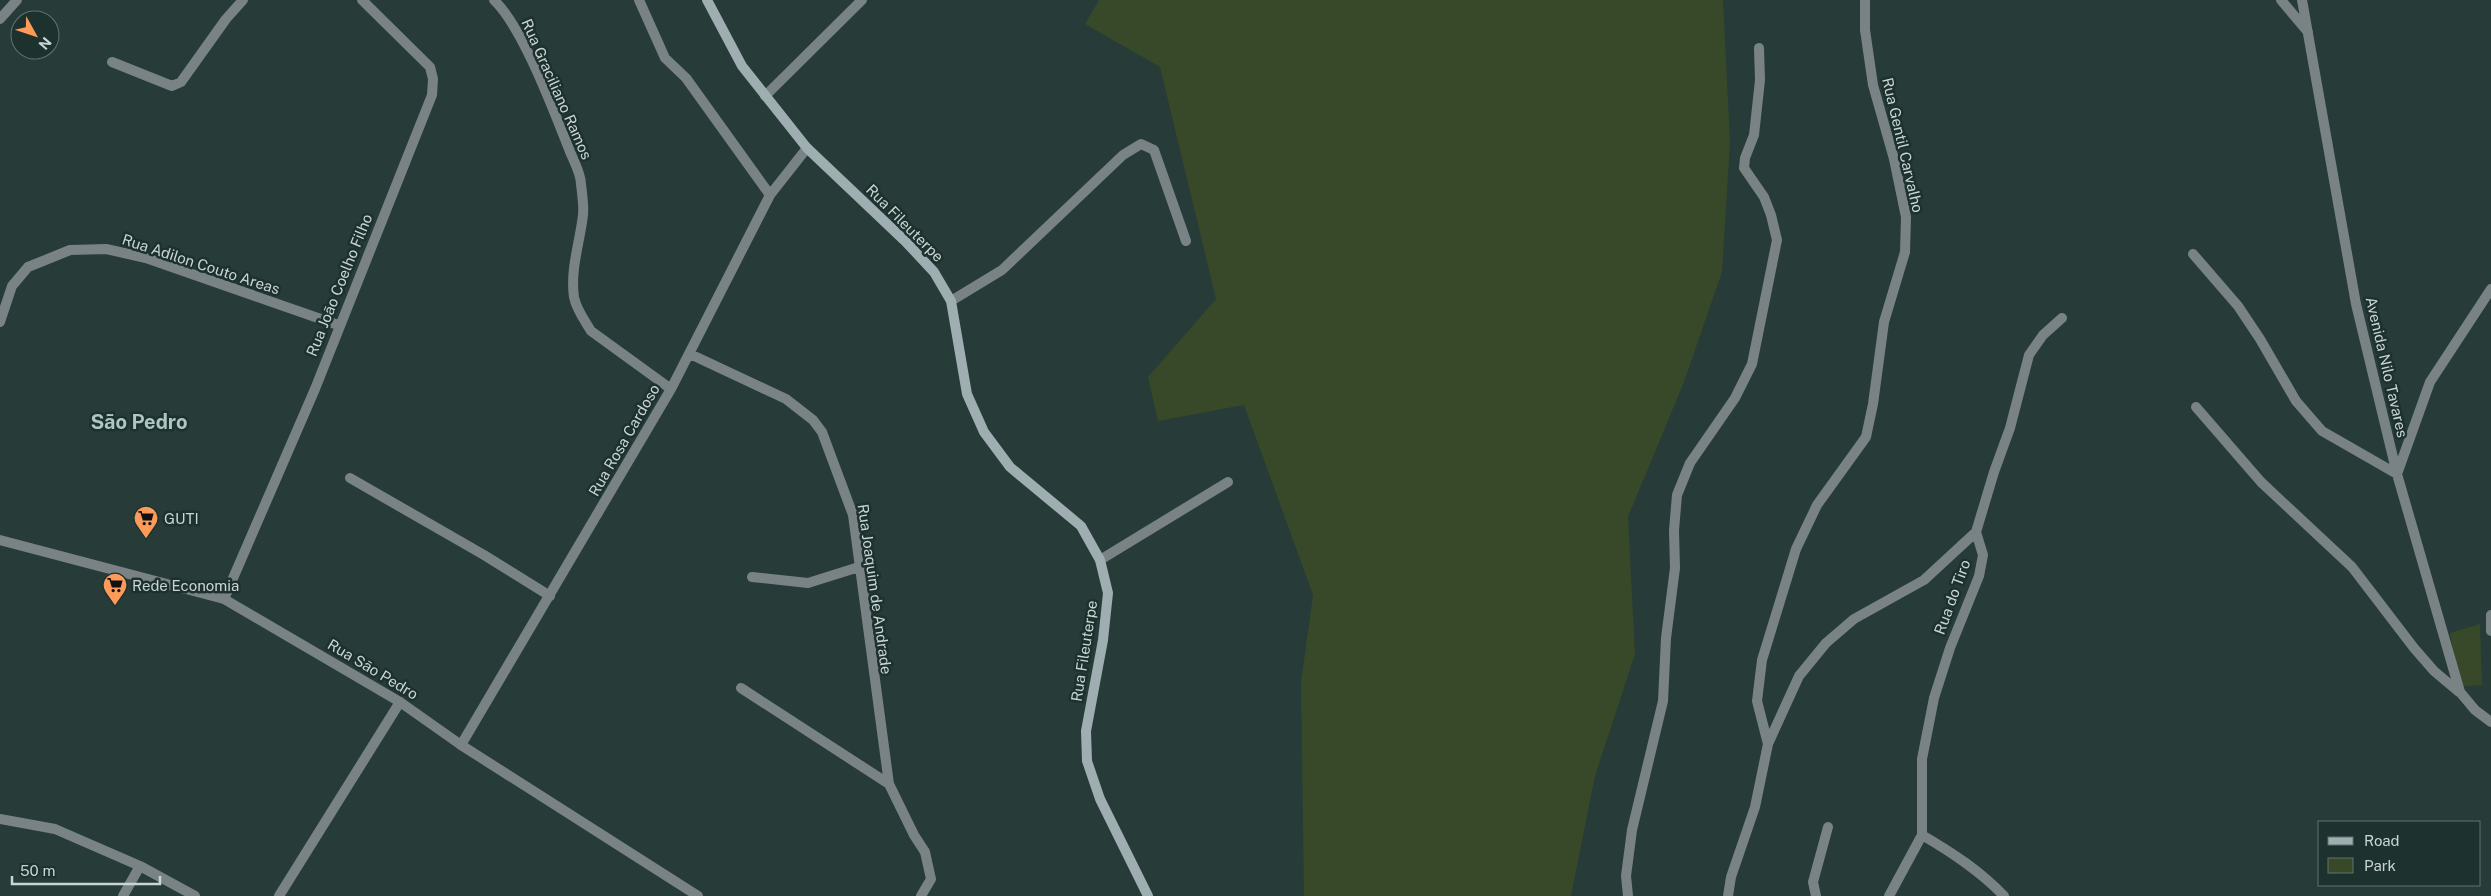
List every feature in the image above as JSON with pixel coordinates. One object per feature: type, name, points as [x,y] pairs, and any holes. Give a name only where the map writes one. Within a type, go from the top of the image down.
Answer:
[{"type":"main road","name":"Rua Fileuterpe","points":[[706,0],[742,66],[807,148],[905,241],[934,272],[952,301],[967,394],[984,432],[1010,467],[1080,526],[1100,560],[1108,593],[1103,640],[1086,731],[1087,761],[1100,799],[1148,896]]},
{"type":"street","points":[[0,19],[17,0]]},
{"type":"street","points":[[112,62],[172,86],[181,82],[226,19],[244,0]]},
{"type":"street","name":"Rua João Coelho Filho","points":[[224,599],[315,389],[338,325],[432,95],[433,79],[430,67],[362,0]]},
{"type":"street","name":"Rua Graciliano Ramos","points":[[494,0],[503,9],[518,33],[553,109],[581,181],[583,213],[575,255],[574,298],[591,331],[671,389]]},
{"type":"street","points":[[639,0],[665,58],[686,78],[770,195]]},
{"type":"street","points":[[765,96],[862,0]]},
{"type":"street","name":"Rua Gentil Carvalho","points":[[1768,744],[1757,701],[1762,660],[1796,549],[1817,505],[1866,437],[1876,386],[1884,322],[1905,252],[1906,217],[1894,160],[1873,85],[1865,30],[1865,0]]},
{"type":"street","points":[[2281,0],[2309,33]]},
{"type":"street","name":"Avenida Nilo Tavares","points":[[2302,0],[2356,304],[2396,474],[2460,692],[2491,722]]},
{"type":"street","points":[[1628,896],[1626,876],[1632,830],[1663,701],[1666,638],[1675,568],[1674,530],[1677,495],[1690,463],[1735,398],[1752,364],[1775,249],[1776,240],[1771,215],[1764,197],[1744,168],[1745,158],[1754,135],[1760,80],[1759,48]]},
{"type":"street","points":[[952,301],[1002,270],[1123,155],[1142,144],[1154,150],[1186,241]]},
{"type":"street","name":"Rua Rosa Cardoso","points":[[461,744],[671,389],[770,195],[807,148]]},
{"type":"street","name":"Rua Adilon Couto Areas","points":[[0,322],[12,286],[28,267],[70,250],[106,249],[146,258],[338,325]]},
{"type":"street","points":[[2193,254],[2238,306],[2260,339],[2296,401],[2322,431],[2396,474],[2430,382],[2491,289]]},
{"type":"street","points":[[1728,896],[1731,876],[1754,806],[1768,744],[1798,676],[1826,643],[1854,619],[1924,580],[1976,532],[2010,428],[2029,355],[2043,335],[2062,318]]},
{"type":"street","name":"Rua Joaquim de Andrade","points":[[690,354],[786,399],[813,420],[822,432],[853,516],[889,784],[914,835],[925,852],[931,879],[921,896]]},
{"type":"street","points":[[2196,407],[2261,482],[2352,567],[2383,605],[2414,648],[2434,671],[2460,692]]},
{"type":"street","points":[[350,478],[484,555],[550,596]]},
{"type":"street","points":[[1100,560],[1228,482]]},
{"type":"street","name":"Rua do Tiro","points":[[1889,896],[1922,835],[1922,759],[1934,698],[1950,648],[1980,576],[1983,555],[1976,532]]},
{"type":"street","name":"Rua São Pedro","points":[[0,540],[224,599],[400,702],[461,744],[698,896]]},
{"type":"street","points":[[752,577],[808,583],[859,567]]},
{"type":"street","points":[[2491,615],[2491,631]]},
{"type":"street","points":[[741,688],[889,784]]},
{"type":"street","points":[[279,896],[400,702]]},
{"type":"street","points":[[0,820],[55,829],[140,866],[195,896]]},
{"type":"street","points":[[1816,896],[1813,882],[1828,827]]},
{"type":"street","points":[[1922,835],[1957,855],[1991,882],[2004,896]]},
{"type":"street","points":[[123,896],[140,866]]},
{"type":"green space","points":[[1099,0],[1723,0],[1730,142],[1722,272],[1684,382],[1628,517],[1635,654],[1595,776],[1571,896],[1304,896],[1301,682],[1313,595],[1244,405],[1158,421],[1148,377],[1216,299],[1160,67],[1085,24]]},
{"type":"green space","points":[[2480,624],[2482,685],[2460,687],[2450,633]]},
{"type":"place","name":"GUTI","points":[[146,539]]},
{"type":"place","name":"Rede Economia","points":[[115,606]]},
{"type":"district","name":"São Pedro","points":[[139,422]]}]
